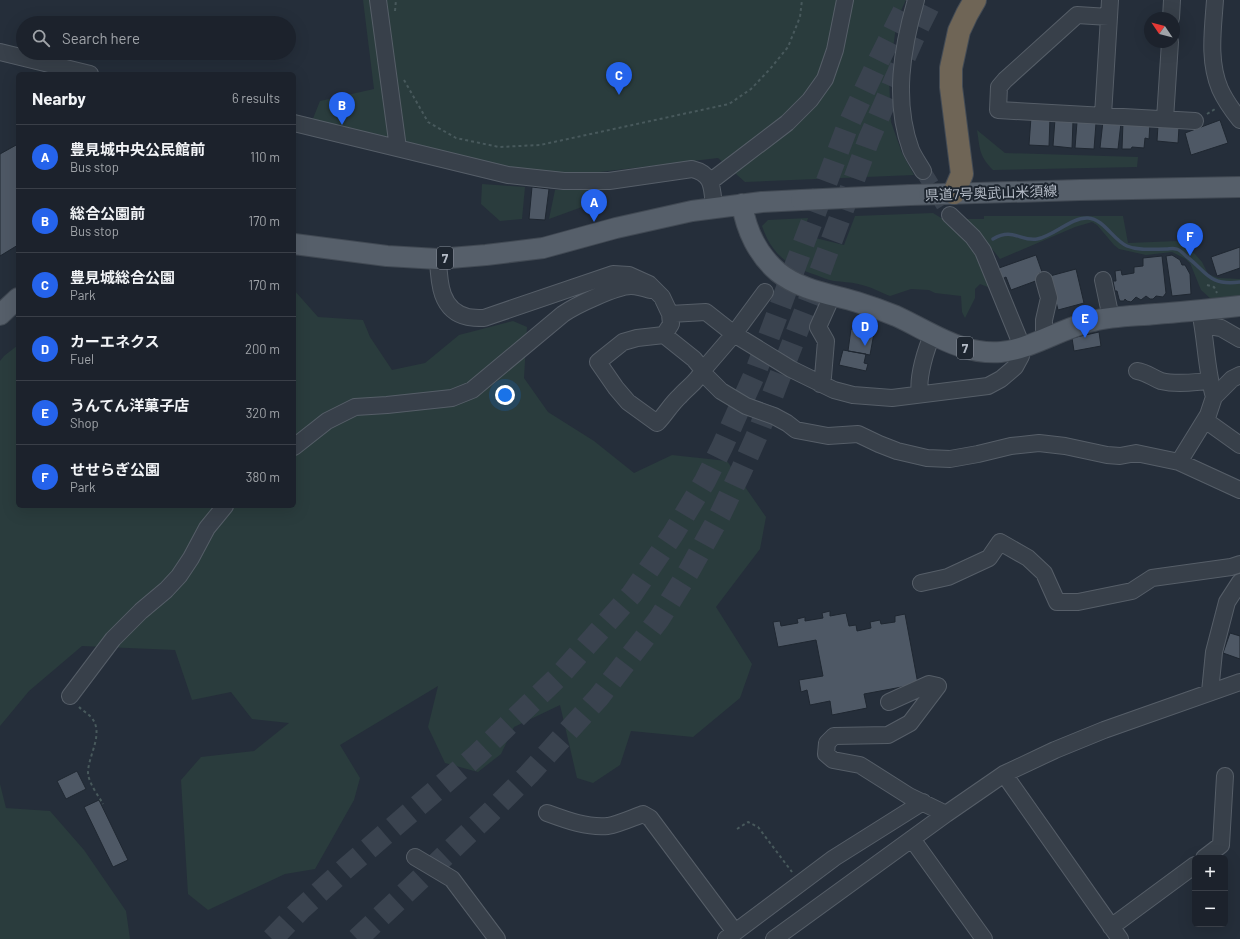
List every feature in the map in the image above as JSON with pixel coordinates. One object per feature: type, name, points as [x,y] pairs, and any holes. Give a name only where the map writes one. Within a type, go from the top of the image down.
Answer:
[{"type":"highway","points":[[954,193],[946,175],[939,105],[945,39],[952,17],[961,0]]},
{"type":"highway","points":[[954,193],[962,174],[951,87],[951,68],[960,31],[966,14],[975,0]]},
{"type":"main road","name":"県道7号奥武山米須線","points":[[296,244],[387,256],[438,259],[543,248],[671,215],[762,202],[954,193],[1240,187]]},
{"type":"main road","name":"7","points":[[742,204],[744,220],[756,246],[774,268],[794,282],[832,296],[857,302],[896,316],[960,347],[971,350],[1001,352],[1021,347],[1075,326],[1112,318],[1201,318],[1240,306]]},
{"type":"main road","points":[[0,315],[16,300]]},
{"type":"street","points":[[378,0],[398,148]]},
{"type":"street","points":[[711,181],[787,123],[810,100],[825,79],[835,50],[845,0]]},
{"type":"street","points":[[916,0],[907,30],[901,72],[902,117],[912,152],[923,171]]},
{"type":"street","points":[[1104,115],[1110,0]]},
{"type":"street","points":[[1171,12],[1172,0]]},
{"type":"street","points":[[1215,0],[1212,42],[1214,70],[1219,88],[1240,120]]},
{"type":"street","points":[[1109,17],[1076,15],[999,87],[998,110],[1195,121]]},
{"type":"street","points":[[1165,119],[1170,48]]},
{"type":"street","points":[[0,52],[16,56]]},
{"type":"street","points":[[33,60],[82,72]]},
{"type":"street","points":[[296,123],[508,175],[564,181],[609,181],[692,169],[704,173],[711,181],[714,208]]},
{"type":"street","points":[[670,314],[706,312],[734,334],[791,369],[834,390],[853,394],[892,398],[988,386],[1015,367],[1021,356],[1021,347],[983,251],[973,238],[950,215]]},
{"type":"street","points":[[438,259],[439,280],[443,297],[452,309],[467,317],[484,318],[613,274],[629,274],[649,284],[662,297],[670,314],[671,324],[664,335]]},
{"type":"street","points":[[1044,280],[1048,298],[1044,320],[1044,338]]},
{"type":"street","points":[[1103,280],[1112,318]]},
{"type":"street","points":[[296,445],[327,421],[355,407],[387,406],[452,398],[472,390],[574,306],[619,288],[631,286],[657,292]]},
{"type":"street","points":[[765,292],[734,334],[703,370],[700,377],[679,397],[657,423],[628,402],[598,362],[623,342],[636,338],[664,335],[694,359],[703,370],[706,376],[721,391],[746,406],[774,416],[796,430],[828,436],[858,434],[897,451],[927,458],[950,458],[978,454],[1011,446],[1039,444],[1065,446],[1113,456],[1136,453],[1179,462],[1240,490]]},
{"type":"street","points":[[820,384],[823,377],[826,341],[818,327],[832,296]]},
{"type":"street","points":[[1201,318],[1240,339]]},
{"type":"street","points":[[1201,318],[1210,381],[1214,397]]},
{"type":"street","points":[[920,394],[920,377],[929,342],[934,334]]},
{"type":"street","points":[[1138,371],[1161,381],[1174,383],[1210,381]]},
{"type":"street","points":[[1179,462],[1205,420],[1214,397],[1232,379],[1240,375]]},
{"type":"street","points":[[1205,420],[1240,445]]},
{"type":"street","points":[[70,696],[113,639],[140,611],[166,590],[179,576],[191,558],[206,528],[223,508]]},
{"type":"street","points":[[921,583],[948,577],[989,558],[1000,542],[1028,558],[1044,573],[1057,602],[1078,602],[1132,591],[1152,578],[1231,567],[1240,564]]},
{"type":"street","points":[[1210,692],[1214,652],[1227,602],[1240,582]]},
{"type":"street","points":[[774,939],[946,814],[1004,774],[1055,750],[1090,736],[1240,682]]},
{"type":"street","points":[[889,702],[929,684],[938,686],[910,723],[888,735],[834,736],[827,743],[826,754],[833,760],[860,765],[909,796],[946,814]]},
{"type":"street","points":[[1004,774],[1116,933],[1192,868]]},
{"type":"street","points":[[1208,855],[1221,845],[1224,776]]},
{"type":"street","points":[[547,813],[572,822],[591,826],[608,826],[643,814],[650,818],[731,936],[834,858],[923,802]]},
{"type":"street","points":[[912,839],[984,939]]},
{"type":"street","points":[[415,857],[452,879],[497,939]]},
{"type":"path","points":[[394,16],[396,0]]},
{"type":"path","points":[[403,77],[428,122],[456,138],[499,147],[540,145],[729,104],[751,89],[788,47],[800,18],[802,0]]},
{"type":"path","points":[[1207,285],[1214,287],[1217,293],[1220,292]]},
{"type":"path","points":[[70,696],[79,707],[91,717],[96,726],[96,739],[88,773],[90,781],[103,804]]},
{"type":"path","points":[[737,829],[748,822],[758,827],[800,883]]},
{"type":"shaded area","points":[[363,0],[906,0],[897,19],[889,78],[891,122],[902,153],[914,175],[745,182],[718,158],[566,176],[482,163],[312,121],[320,101],[374,89]]},
{"type":"shaded area","points":[[977,130],[1005,153],[1138,157],[1137,167],[993,170],[985,161],[983,156]]},
{"type":"shaded area","points":[[482,184],[525,187],[522,219],[500,221],[481,204]]},
{"type":"shaded area","points":[[555,190],[588,190],[582,207],[549,219]]},
{"type":"shaded area","points":[[933,213],[951,224],[972,245],[993,289],[980,284],[975,289],[975,298],[965,318],[962,312],[961,296],[935,293],[929,290],[911,289],[890,296],[866,286],[832,281],[797,268],[776,252],[766,236],[762,226],[768,220],[808,218],[803,235],[844,245],[855,216]]},
{"type":"shaded area","points":[[984,216],[1123,216],[1128,243],[1177,241],[1195,254],[1202,262],[1208,274],[1218,278],[1240,279],[1240,297],[1211,299],[1201,290],[1190,263],[1184,258],[1172,252],[1146,255],[1119,249],[1097,225],[1092,222],[1075,227],[1000,259],[985,240],[977,235],[964,219],[984,219]]},
{"type":"shaded area","points":[[296,292],[318,317],[363,320],[370,337],[392,370],[425,363],[459,335],[513,321],[527,327],[524,378],[548,412],[594,441],[634,473],[672,455],[727,461],[766,517],[760,549],[716,607],[752,664],[740,698],[693,737],[631,731],[620,765],[593,783],[577,778],[560,705],[514,727],[501,754],[478,772],[445,763],[428,727],[438,686],[340,745],[360,778],[354,800],[315,869],[285,874],[208,910],[188,894],[181,780],[201,757],[254,751],[289,723],[252,719],[231,692],[192,700],[175,650],[82,646],[29,691],[0,726],[0,361],[16,347],[16,508],[296,508]]},
{"type":"shaded area","points":[[0,784],[6,808],[50,811],[84,850],[126,911],[130,939],[0,939]]},
{"type":"building","points":[[1031,117],[1050,118],[1049,146],[1029,145]]},
{"type":"building","points":[[1055,119],[1073,121],[1072,148],[1053,146]]},
{"type":"building","points":[[1220,120],[1228,143],[1191,155],[1185,133]]},
{"type":"building","points":[[1103,121],[1121,123],[1118,149],[1100,148]]},
{"type":"building","points":[[1077,122],[1096,123],[1094,149],[1075,148]]},
{"type":"building","points":[[1123,122],[1150,123],[1149,139],[1145,138],[1144,148],[1132,147],[1131,149],[1122,149]]},
{"type":"building","points":[[1158,125],[1179,127],[1178,143],[1157,141]]},
{"type":"building","points":[[16,145],[16,246],[0,256],[0,154]]},
{"type":"building","points":[[532,187],[549,189],[545,220],[529,219]]},
{"type":"building","points":[[1240,247],[1240,268],[1217,276],[1211,257]]},
{"type":"building","points":[[1036,255],[1042,272],[1039,273],[1041,279],[1011,290],[1006,277],[1002,279],[999,268]]},
{"type":"building","points":[[1172,255],[1180,260],[1182,265],[1185,265],[1190,274],[1191,294],[1172,296],[1166,256]]},
{"type":"building","points":[[1162,256],[1166,293],[1163,297],[1156,296],[1153,299],[1150,299],[1146,296],[1141,300],[1136,297],[1131,302],[1125,299],[1124,301],[1120,301],[1117,291],[1115,291],[1113,281],[1116,281],[1115,271],[1121,270],[1122,275],[1134,273],[1134,267],[1143,266],[1143,258]]},
{"type":"building","points":[[1076,269],[1084,303],[1058,310],[1050,276]]},
{"type":"building","points":[[851,329],[874,333],[870,355],[848,351]]},
{"type":"building","points":[[1099,332],[1101,346],[1074,351],[1072,338]]},
{"type":"building","points":[[843,350],[866,354],[864,363],[868,364],[866,371],[839,365]]},
{"type":"building","points":[[830,611],[830,616],[846,613],[849,626],[856,625],[857,631],[871,628],[870,622],[880,620],[881,624],[895,622],[895,616],[905,614],[918,684],[864,694],[867,708],[832,715],[830,701],[810,705],[807,690],[801,692],[799,680],[823,676],[816,640],[778,647],[773,622],[780,621],[781,626],[798,623],[797,619],[805,617],[805,621],[823,618],[822,613]]},
{"type":"building","points":[[1230,633],[1240,636],[1240,659],[1223,653]]},
{"type":"building","points":[[77,771],[86,789],[66,799],[57,781]]},
{"type":"building","points":[[99,800],[128,860],[113,867],[84,807]]},
{"type":"waterway","points":[[993,239],[1006,234],[1026,239],[1037,239],[1050,234],[1075,220],[1082,218],[1094,219],[1127,246],[1142,249],[1177,249],[1214,280],[1229,283],[1240,282]]},
{"type":"tunnel","points":[[272,939],[300,910],[346,868],[477,755],[562,673],[632,594],[673,534],[705,481],[756,371],[846,130],[909,0]]},
{"type":"tunnel","points":[[357,939],[491,812],[529,774],[599,697],[659,619],[689,571],[720,515],[758,433],[869,139],[915,34],[932,0]]},
{"type":"tunnel","points":[[923,171],[950,215]]},
{"type":"place","name":"豊見城総合公園","points":[[619,95]]},
{"type":"place","name":"総合公園前","points":[[342,125]]},
{"type":"place","name":"豊見城中央公民館前","points":[[594,222]]},
{"type":"place","name":"せせらぎ公園","points":[[1190,256]]},
{"type":"place","name":"うんてん洋菓子店","points":[[1085,338]]},
{"type":"place","name":"カーエネクス","points":[[865,346]]}]
